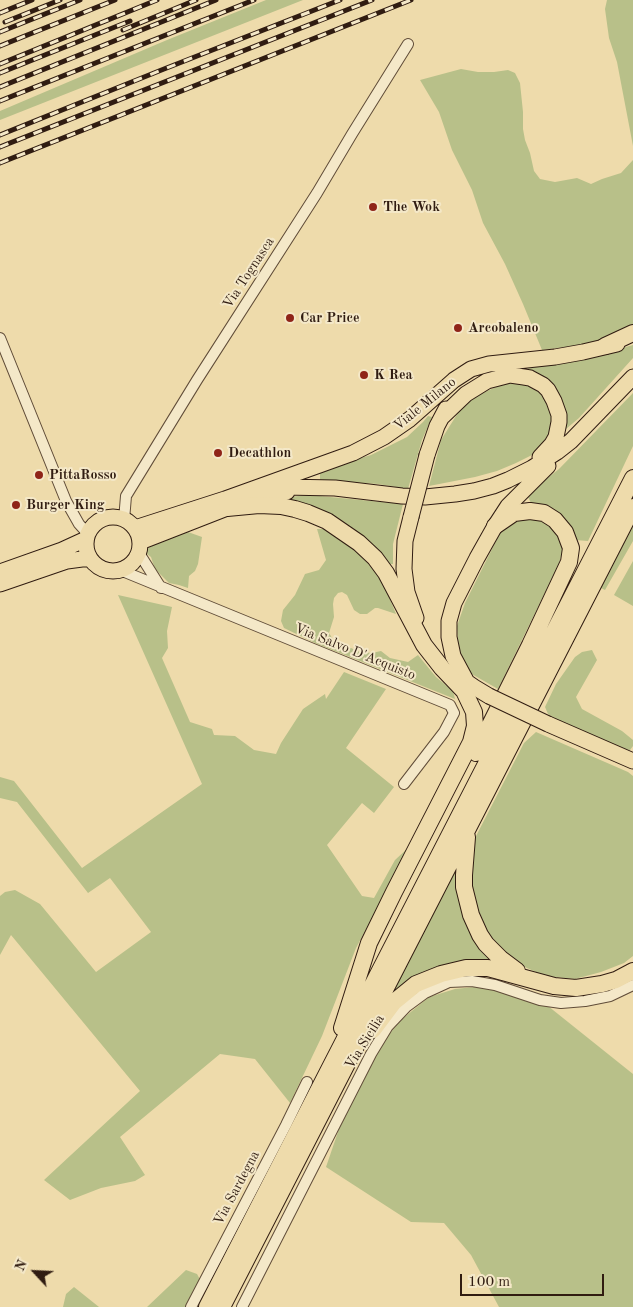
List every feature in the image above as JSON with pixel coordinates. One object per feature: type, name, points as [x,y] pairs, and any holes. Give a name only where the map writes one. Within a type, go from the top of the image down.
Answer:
[{"type":"highway","points":[[605,346],[633,333]]},
{"type":"highway","points":[[222,1307],[334,1074],[633,478]]},
{"type":"highway","points":[[226,504],[281,506],[302,511],[327,521],[359,543],[375,558],[386,573],[424,645],[442,668],[464,691],[474,712],[475,726],[471,742],[370,943],[344,1022],[334,1074]]},
{"type":"highway","points":[[207,1307],[468,827],[633,507]]},
{"type":"highway","points":[[344,1022],[390,924],[530,645],[569,562],[571,548],[565,532],[555,520],[544,513],[530,511],[514,513],[495,526]]},
{"type":"highway","points":[[468,827],[464,881],[466,901],[471,915],[480,935],[493,952],[509,966],[533,979]]},
{"type":"highway","points":[[334,1074],[394,1002],[416,984],[441,974],[466,968],[488,968],[554,986],[589,987],[616,980],[633,971]]},
{"type":"main road","name":"Viale Milano","points":[[134,536],[226,504],[367,446],[410,419],[454,380],[471,369],[489,364],[555,357],[633,340]]},
{"type":"main road","points":[[523,360],[496,368],[479,376],[458,394],[442,417],[427,455],[405,540],[406,586],[412,610],[432,647],[449,667],[468,684],[548,724],[631,761]]},
{"type":"main road","points":[[442,417],[466,394],[481,384],[494,379],[510,375],[524,376],[536,381],[552,396],[557,407],[558,429],[556,437],[547,450],[519,475]]},
{"type":"main road","name":"Viale Milano","points":[[226,504],[313,487],[402,496],[440,497],[493,486],[519,475],[545,460],[571,441],[633,377]]},
{"type":"main road","points":[[468,684],[457,665],[450,646],[449,621],[454,603],[495,526],[508,506],[571,441]]},
{"type":"main road","points":[[116,517],[134,536],[134,561],[128,567],[120,570],[103,570],[90,559],[87,552],[87,537],[92,527],[99,521],[107,518],[116,517]]},
{"type":"main road","points":[[0,572],[62,550],[87,537]]},
{"type":"main road","points":[[0,584],[67,561],[90,559]]},
{"type":"street","name":"Via Tognasca","points":[[134,536],[126,496],[197,380],[317,193],[408,44]]},
{"type":"street","points":[[0,338],[66,501],[87,537]]},
{"type":"street","points":[[134,536],[161,588]]},
{"type":"street","name":"Via Salvo D'Acquisto","points":[[120,570],[450,705],[454,713],[444,732],[404,784]]},
{"type":"street","name":"Via Sicilia","points":[[242,1307],[371,1054],[388,1026],[406,1007],[425,993],[449,982],[495,985],[540,1000],[561,1003],[586,1001],[610,996],[633,985]]},
{"type":"street","name":"Via Sardegna","points":[[191,1307],[308,1082]]},
{"type":"green space","points":[[266,0],[303,0],[0,120],[0,111]]},
{"type":"green space","points":[[607,0],[633,0],[633,146],[617,62],[609,38],[605,9]]},
{"type":"green space","points":[[461,69],[478,72],[508,70],[515,73],[520,83],[525,140],[534,171],[540,179],[555,182],[577,178],[591,184],[621,173],[633,160],[633,329],[621,335],[581,345],[542,350],[505,264],[483,223],[472,190],[452,150],[439,112],[420,80]]},
{"type":"green space","points":[[633,345],[633,358],[579,418],[566,429],[564,416],[537,376],[525,366],[587,358]]},
{"type":"green space","points":[[523,380],[544,394],[555,418],[551,437],[532,455],[497,471],[429,486],[441,440],[461,408],[470,400],[489,390],[509,382]]},
{"type":"green space","points":[[633,393],[633,446],[588,541],[575,540],[545,506],[531,503],[528,497],[540,484],[559,469]]},
{"type":"green space","points":[[428,416],[432,417],[422,440],[408,489],[378,484],[320,480],[320,470],[371,455],[407,437]]},
{"type":"green space","points":[[309,495],[403,504],[393,544],[393,564],[385,564],[290,504],[288,497]]},
{"type":"green space","points":[[529,519],[541,521],[551,528],[563,548],[559,564],[498,689],[470,673],[458,645],[457,626],[465,603],[501,531],[518,521]]},
{"type":"green space","points":[[633,526],[633,541],[605,590],[601,588]]},
{"type":"green space","points":[[317,529],[327,529],[364,556],[378,575],[396,614],[375,608],[367,614],[360,614],[354,610],[347,595],[342,592],[338,593],[334,598],[334,617],[329,633],[337,646],[351,648],[360,652],[372,653],[381,651],[390,658],[408,662],[418,655],[436,677],[453,691],[455,699],[315,643],[284,628],[281,621],[283,610],[295,595],[305,574],[319,570],[326,560]]},
{"type":"green space","points":[[188,532],[202,537],[198,564],[195,571],[189,576],[188,588],[169,583],[155,569],[151,557],[143,551],[154,545],[158,540]]},
{"type":"green space","points":[[633,561],[633,606],[614,595]]},
{"type":"green space","points":[[118,595],[172,607],[167,631],[168,648],[162,658],[190,722],[212,729],[214,735],[235,736],[254,750],[276,754],[303,709],[325,694],[326,699],[344,672],[386,689],[346,748],[394,787],[374,813],[362,803],[327,845],[362,896],[374,898],[395,860],[409,847],[356,948],[322,1036],[290,1103],[255,1059],[220,1054],[120,1137],[145,1175],[135,1181],[101,1188],[70,1200],[44,1180],[140,1091],[11,935],[0,955],[0,896],[5,892],[15,890],[40,904],[96,972],[151,932],[110,878],[88,893],[17,802],[0,798],[0,777],[14,781],[82,868],[202,784]]},
{"type":"green space","points":[[592,650],[597,660],[576,697],[582,709],[622,731],[633,740],[633,746],[630,750],[621,749],[564,725],[548,714],[545,707],[556,684],[575,657],[582,652]]},
{"type":"green space","points":[[536,732],[628,772],[633,776],[633,956],[624,963],[575,979],[545,976],[518,964],[484,932],[469,887],[475,838],[524,743]]},
{"type":"green space","points":[[456,869],[457,889],[502,966],[392,994]]},
{"type":"green space","points":[[474,987],[493,989],[548,1006],[633,1074],[633,1307],[499,1307],[471,1255],[444,1223],[411,1222],[326,1167],[340,1126],[380,1047],[390,1033],[401,1020],[429,997],[455,989]]},
{"type":"green space","points":[[186,1270],[197,1274],[203,1285],[192,1307],[147,1307]]},
{"type":"green space","points":[[74,1287],[99,1307],[63,1307],[66,1294]]},
{"type":"railway","points":[[0,13],[32,0]]},
{"type":"railway","points":[[5,22],[60,0]]},
{"type":"railway","points":[[0,32],[80,0]]},
{"type":"railway","points":[[0,46],[115,0]]},
{"type":"railway","points":[[0,64],[157,0]]},
{"type":"railway","points":[[123,30],[196,0]]},
{"type":"railway","points":[[0,87],[216,0]]},
{"type":"railway","points":[[0,101],[254,0]]},
{"type":"railway","points":[[0,135],[340,0]]},
{"type":"railway","points":[[0,147],[372,0]]},
{"type":"railway","points":[[0,163],[411,0]]},
{"type":"railway","points":[[0,73],[130,21]]},
{"type":"place","name":"The Wok","points":[[373,207]]},
{"type":"place","name":"Car Price","points":[[290,318]]},
{"type":"place","name":"Arcobaleno","points":[[458,328]]},
{"type":"place","name":"K Rea","points":[[364,375]]},
{"type":"place","name":"Decathlon","points":[[218,453]]},
{"type":"place","name":"PittaRosso","points":[[39,475]]},
{"type":"place","name":"Burger King","points":[[16,505]]}]
